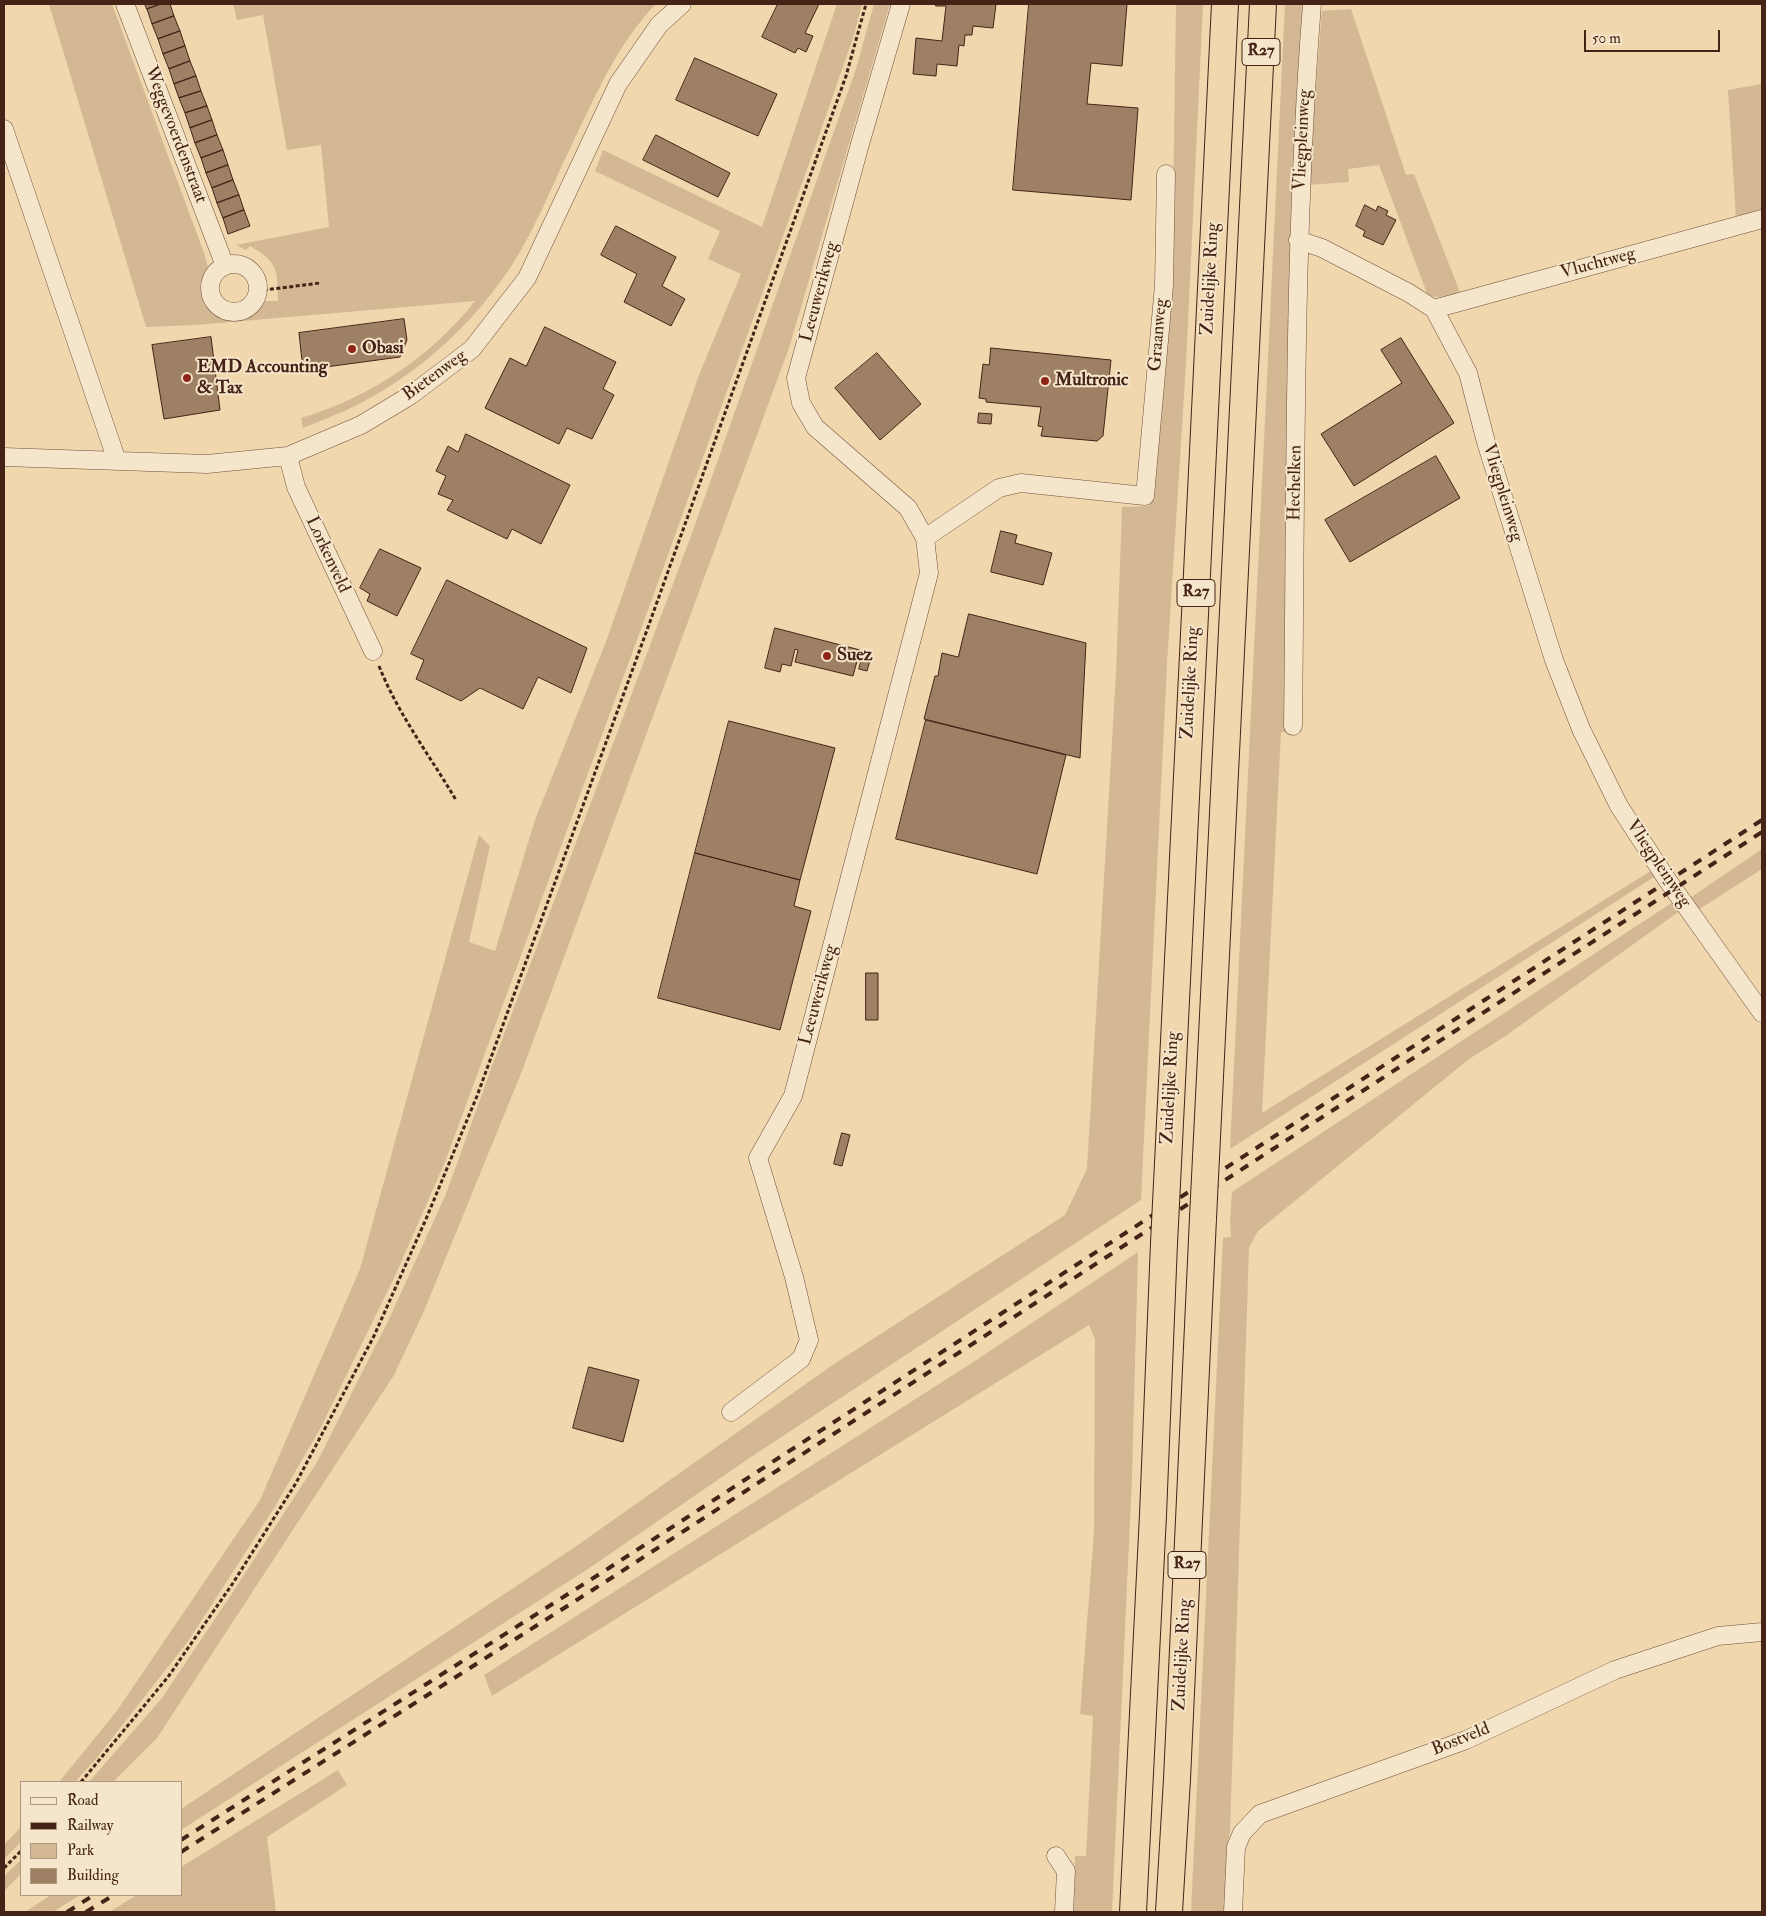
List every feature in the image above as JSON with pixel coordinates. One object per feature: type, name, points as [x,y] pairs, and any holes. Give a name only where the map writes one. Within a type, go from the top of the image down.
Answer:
[{"type":"highway","name":"Zuidelijke Ring","points":[[1133,1912],[1154,1515],[1164,1244],[1225,4]]},
{"type":"highway","name":"Zuidelijke Ring","points":[[1169,1912],[1178,1770],[1203,1218],[1263,4]]},
{"type":"street","name":"Weggevoerdenstraat","points":[[125,4],[225,266]]},
{"type":"street","name":"Bietenweg","points":[[4,458],[207,464],[288,456],[362,425],[411,395],[472,349],[527,278],[618,84],[659,26],[682,4]]},
{"type":"street","name":"Leeuwerikweg","points":[[732,1412],[801,1359],[809,1340],[794,1277],[758,1158],[793,1096],[929,573],[926,538],[908,508],[815,427],[801,403],[796,378],[860,144],[901,4]]},
{"type":"street","name":"Vliegpleinweg","points":[[1298,240],[1306,78],[1312,4]]},
{"type":"street","points":[[4,129],[117,461]]},
{"type":"street","name":"Graanweg","points":[[926,538],[999,488],[1021,483],[1145,496],[1164,284],[1166,174]]},
{"type":"street","name":"Vluchtweg","points":[[1434,309],[1762,219]]},
{"type":"street","points":[[1298,240],[1322,248],[1408,293],[1434,309]]},
{"type":"street","name":"Hechelken","points":[[1293,726],[1298,240]]},
{"type":"street","points":[[232,264],[247,268],[256,280],[258,291],[254,302],[242,311],[233,312],[218,306],[213,300],[210,284],[218,270],[232,264]]},
{"type":"street","name":"Vliegpleinweg","points":[[1434,309],[1468,373],[1486,442],[1554,660],[1581,729],[1618,806],[1668,881],[1762,1013]]},
{"type":"street","name":"Lorkenveld","points":[[288,456],[296,486],[373,651]]},
{"type":"street","name":"Bostveld","points":[[1233,1912],[1236,1847],[1242,1833],[1260,1814],[1466,1740],[1615,1670],[1718,1636],[1762,1632]]},
{"type":"street","points":[[1056,1856],[1066,1871],[1064,1912]]},
{"type":"path","points":[[83,1781],[168,1676],[233,1583],[296,1483],[374,1336],[426,1220],[477,1096],[644,639],[846,76],[866,4]]},
{"type":"path","points":[[258,291],[320,283]]},
{"type":"path","points":[[373,651],[383,677],[407,723],[434,761],[456,800]]},
{"type":"path","points":[[4,1868],[20,1852]]},
{"type":"green space","points":[[49,4],[112,4],[204,253],[208,267],[202,282],[201,295],[212,312],[236,319],[249,316],[263,301],[278,301],[278,282],[277,274],[266,257],[250,246],[246,250],[236,245],[329,227],[321,145],[287,150],[263,15],[237,20],[233,4],[656,4],[631,35],[610,68],[521,250],[481,307],[444,344],[404,377],[359,404],[303,428],[301,418],[351,399],[375,387],[419,357],[458,321],[475,301],[196,325],[146,327]]},
{"type":"green space","points":[[837,4],[862,4],[854,35],[814,150],[648,610],[445,1162],[395,1276],[320,1429],[274,1508],[189,1640],[95,1760],[76,1781],[60,1781],[116,1712],[260,1500],[360,1269],[479,835],[490,846],[469,942],[495,951],[535,820],[607,639],[699,375],[741,274],[708,259],[720,231],[595,171],[603,150],[762,227]]},
{"type":"green space","points":[[874,4],[890,4],[789,348],[522,1071],[424,1311],[394,1375],[157,1738],[114,1781],[90,1781],[162,1698],[317,1462],[390,1317],[446,1194],[691,536],[856,69]]},
{"type":"green space","points":[[1176,4],[1203,4],[1186,364],[1167,664],[1141,1200],[751,1457],[588,1569],[182,1829],[182,1808],[575,1547],[834,1364],[1065,1215],[1087,1169],[1116,673],[1122,507],[1149,506],[1172,277]]},
{"type":"green space","points":[[1285,4],[1308,4],[1296,170],[1286,732],[1281,732],[1262,1113],[1654,869],[1657,875],[1230,1149]]},
{"type":"green space","points":[[1351,9],[1406,175],[1414,174],[1461,295],[1428,296],[1379,165],[1348,169],[1349,182],[1308,185],[1322,11]]},
{"type":"green space","points":[[1762,84],[1762,211],[1736,219],[1728,90]]},
{"type":"green space","points":[[1762,849],[1762,869],[1698,910],[1690,898]]},
{"type":"green space","points":[[1676,900],[1681,910],[1504,1037],[1469,1059],[1258,1231],[1249,1248],[1226,1912],[1191,1912],[1223,1238],[1231,1237],[1232,1192]]},
{"type":"green space","points":[[1138,1252],[1132,1477],[1112,1912],[1074,1912],[1075,1856],[1086,1856],[1093,1716],[1080,1714],[1094,1532],[1095,1339],[1089,1325],[492,1696],[484,1675],[978,1359]]},
{"type":"green space","points":[[338,1770],[347,1785],[267,1837],[276,1912],[109,1912],[135,1896],[182,1896],[182,1866]]},
{"type":"green space","points":[[20,1828],[20,1843],[4,1859],[4,1845]]},
{"type":"green space","points":[[20,1861],[20,1875],[4,1891],[4,1876]]},
{"type":"green space","points":[[49,1896],[78,1896],[53,1912],[25,1912]]},
{"type":"building","points":[[145,4],[161,4],[147,9]]},
{"type":"building","points":[[161,4],[170,4],[174,16],[152,24],[147,9]]},
{"type":"building","points":[[778,4],[819,4],[805,33],[813,36],[806,52],[798,48],[795,53],[762,37]]},
{"type":"building","points":[[936,4],[996,4],[993,28],[973,26],[972,35],[965,35],[964,46],[959,45],[957,66],[937,64],[936,76],[913,74],[916,38],[942,41],[946,6],[936,6]]},
{"type":"building","points":[[1029,4],[1127,4],[1122,66],[1091,63],[1087,104],[1138,108],[1131,200],[1013,190]]},
{"type":"building","points":[[174,16],[180,31],[158,39],[152,24]]},
{"type":"building","points":[[180,31],[185,46],[163,54],[158,39]]},
{"type":"building","points":[[185,46],[190,61],[169,69],[163,54]]},
{"type":"building","points":[[695,58],[777,94],[758,136],[676,100]]},
{"type":"building","points":[[190,61],[196,76],[174,84],[169,69]]},
{"type":"building","points":[[196,76],[201,91],[179,98],[174,84]]},
{"type":"building","points":[[201,91],[207,106],[185,113],[179,98]]},
{"type":"building","points":[[207,106],[212,120],[190,128],[185,113]]},
{"type":"building","points":[[212,120],[217,135],[195,143],[190,128]]},
{"type":"building","points":[[217,135],[223,150],[201,158],[195,143]]},
{"type":"building","points":[[656,135],[730,173],[718,197],[643,160]]},
{"type":"building","points":[[223,150],[228,165],[206,173],[201,158]]},
{"type":"building","points":[[228,165],[233,180],[212,188],[206,173]]},
{"type":"building","points":[[233,180],[239,195],[217,203],[212,188]]},
{"type":"building","points":[[239,195],[244,210],[223,218],[217,203]]},
{"type":"building","points":[[1365,205],[1376,211],[1378,206],[1388,211],[1386,215],[1396,220],[1383,245],[1363,236],[1365,231],[1356,226]]},
{"type":"building","points":[[244,210],[250,226],[228,234],[223,218]]},
{"type":"building","points":[[616,226],[676,257],[662,286],[685,299],[671,326],[624,302],[637,274],[601,255]]},
{"type":"building","name":"Obasi","points":[[404,319],[407,340],[400,357],[303,370],[299,333]]},
{"type":"building","points":[[545,327],[616,362],[603,389],[614,395],[592,439],[567,428],[559,444],[485,408],[510,358],[526,366]]},
{"type":"building","name":"EMD Accounting & Tax","points":[[211,337],[220,410],[164,419],[152,345]]},
{"type":"building","points":[[1401,338],[1454,423],[1354,486],[1321,434],[1402,383],[1381,350]]},
{"type":"building","name":"Multronic","points":[[991,348],[1111,360],[1103,436],[1097,441],[1041,436],[1043,427],[1038,426],[1041,407],[986,402],[986,399],[979,398],[983,364],[989,365]]},
{"type":"building","points":[[877,353],[921,404],[880,440],[835,388]]},
{"type":"building","points":[[979,413],[992,414],[991,424],[978,423]]},
{"type":"building","points":[[466,434],[570,485],[541,544],[512,529],[507,539],[447,510],[453,500],[438,494],[446,476],[436,471],[448,446],[458,452]]},
{"type":"building","points":[[1436,456],[1460,498],[1350,562],[1325,520]]},
{"type":"building","points":[[1001,531],[1017,535],[1015,543],[1052,553],[1043,585],[991,572]]},
{"type":"building","points":[[380,549],[421,568],[397,616],[367,601],[370,594],[360,588]]},
{"type":"building","points":[[447,580],[587,648],[571,693],[538,677],[523,709],[480,688],[461,701],[416,679],[424,660],[411,654]]},
{"type":"building","points":[[969,614],[1086,643],[1080,758],[924,719],[935,676],[938,676],[942,653],[958,657]]},
{"type":"building","name":"Suez","points":[[775,628],[860,650],[853,676],[795,662],[798,650],[795,649],[791,666],[782,664],[780,672],[765,668]]},
{"type":"building","points":[[863,655],[871,657],[867,671],[859,669]]},
{"type":"building","points":[[926,720],[1066,755],[1037,874],[896,839]]},
{"type":"building","points":[[729,721],[835,748],[800,880],[695,853]]},
{"type":"building","points":[[695,853],[800,880],[794,906],[811,911],[780,1030],[658,998]]},
{"type":"building","points":[[866,973],[878,973],[878,1020],[866,1020]]},
{"type":"building","points":[[842,1133],[850,1135],[842,1166],[834,1164]]},
{"type":"building","points":[[589,1367],[639,1380],[623,1442],[573,1428]]},
{"type":"railway","points":[[182,1839],[609,1568],[1762,820]]},
{"type":"railway","points":[[182,1851],[616,1575],[1762,832]]},
{"type":"railway","points":[[67,1912],[92,1896]]},
{"type":"railway","points":[[86,1912],[112,1896]]},
{"type":"place","name":"Obasi","points":[[352,349]]},
{"type":"place","name":"EMD Accounting & Tax","points":[[187,378]]},
{"type":"place","name":"Multronic","points":[[1045,381]]},
{"type":"place","name":"Suez","points":[[827,656]]}]
